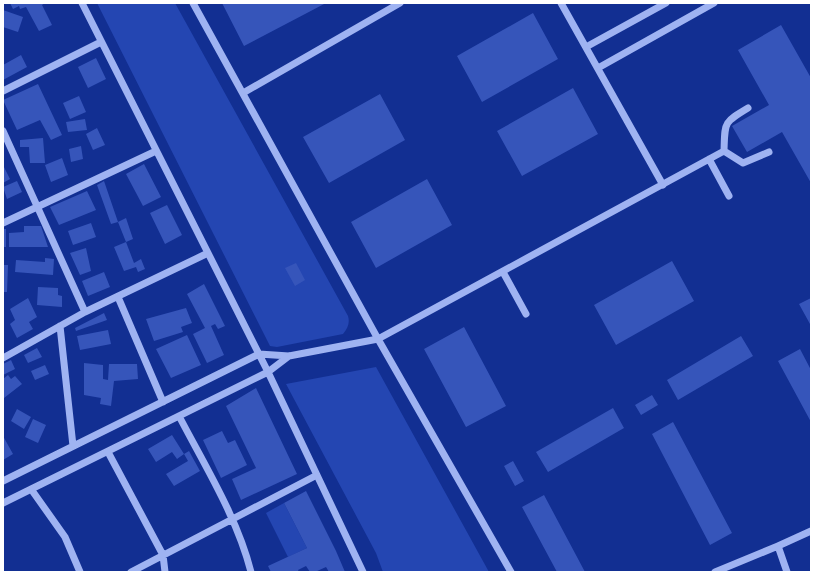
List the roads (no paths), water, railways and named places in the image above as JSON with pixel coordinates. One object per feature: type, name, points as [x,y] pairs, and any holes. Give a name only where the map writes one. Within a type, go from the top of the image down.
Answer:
[{"type":"street","points":[[82,3],[268,372],[363,572]]},
{"type":"street","points":[[193,3],[378,339],[511,572]]},
{"type":"street","points":[[243,93],[400,3]]},
{"type":"street","points":[[560,3],[663,185]]},
{"type":"street","points":[[586,47],[666,3]]},
{"type":"street","points":[[598,68],[714,3]]},
{"type":"street","points":[[3,91],[101,42]]},
{"type":"street","points":[[724,151],[725,126],[729,120],[748,108]]},
{"type":"street","points":[[3,131],[39,207],[85,312]]},
{"type":"street","points":[[3,223],[156,151]]},
{"type":"street","points":[[724,151],[743,163],[769,152]]},
{"type":"street","points":[[3,481],[259,354],[289,356],[378,339],[724,151]]},
{"type":"street","points":[[709,159],[729,196]]},
{"type":"street","points":[[3,358],[85,312],[208,253]]},
{"type":"street","points":[[503,272],[526,314]]},
{"type":"street","points":[[118,297],[163,402]]},
{"type":"street","points":[[60,326],[73,446]]},
{"type":"street","points":[[3,503],[268,372],[289,356]]},
{"type":"street","points":[[179,416],[232,519],[246,551],[251,572]]},
{"type":"street","points":[[108,452],[163,555],[165,572]]},
{"type":"street","points":[[131,572],[317,475]]},
{"type":"street","points":[[31,489],[65,537],[80,572]]},
{"type":"street","points":[[715,572],[811,531]]},
{"type":"street","points":[[778,546],[787,572]]}]
